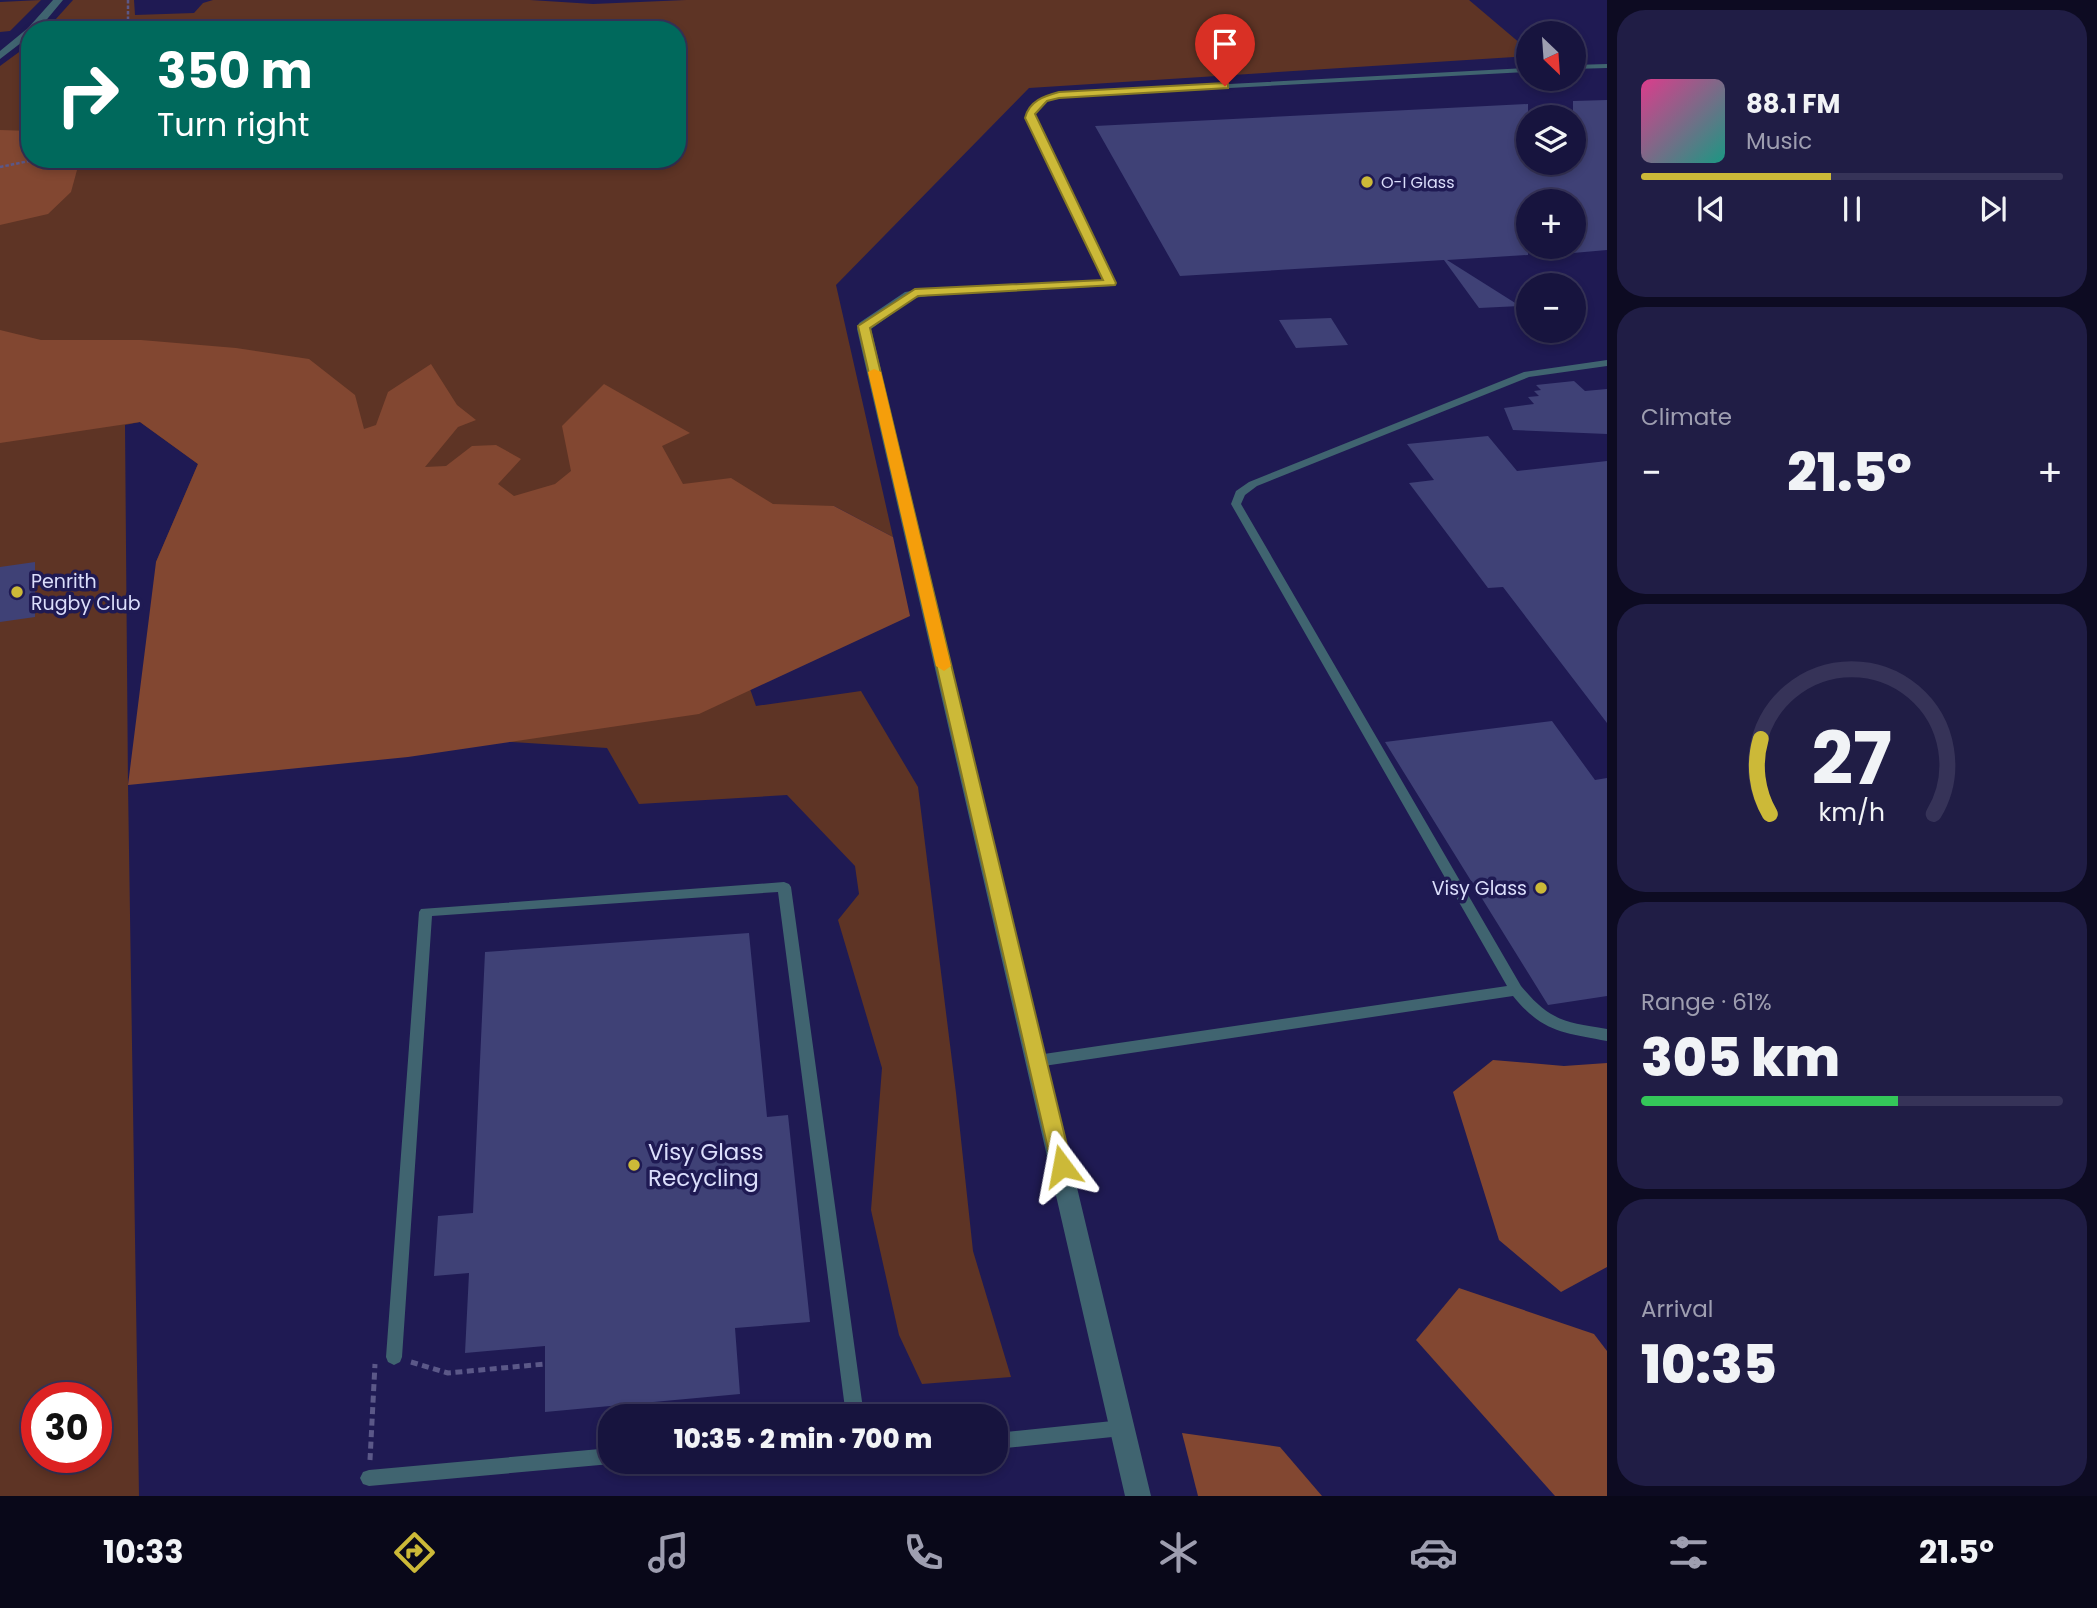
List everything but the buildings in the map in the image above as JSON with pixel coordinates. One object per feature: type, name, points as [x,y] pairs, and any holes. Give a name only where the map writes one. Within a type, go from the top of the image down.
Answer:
[{"type":"street","points":[[39,21],[58,0]]},
{"type":"street","points":[[0,55],[21,38]]},
{"type":"street","points":[[930,292],[910,295],[864,326],[864,329],[1138,1496]]},
{"type":"lane","points":[[1586,67],[1607,66]]},
{"type":"lane","points":[[930,292],[1111,283],[1030,118],[1030,114],[1044,99],[1059,95],[1516,71]]},
{"type":"lane","points":[[1607,363],[1527,374],[1253,484],[1240,493],[1236,504],[1517,990],[1533,1012],[1549,1024],[1607,1035]]},
{"type":"lane","points":[[394,1357],[426,912],[784,887],[853,1404]]},
{"type":"lane","points":[[1037,1061],[1517,990]]},
{"type":"lane","points":[[1008,1440],[1122,1428]]},
{"type":"lane","points":[[369,1478],[598,1457]]},
{"type":"path","points":[[128,0],[128,21]]},
{"type":"path","points":[[0,167],[21,163]]},
{"type":"path","points":[[369,1478],[376,1351],[448,1373],[545,1364]]},
{"type":"shaded area","points":[[41,0],[10,31],[0,32],[0,2]]},
{"type":"shaded area","points":[[73,0],[134,0],[135,15],[194,13],[203,3],[213,0],[530,0],[593,4],[686,0],[1469,0],[1516,40],[1516,57],[1029,88],[836,285],[893,537],[834,506],[743,669],[756,706],[861,691],[918,787],[973,1251],[1011,1377],[922,1384],[899,1335],[871,1210],[882,1068],[838,920],[859,894],[855,866],[787,795],[639,804],[607,748],[451,738],[156,562],[198,464],[140,422],[125,425],[139,1496],[0,1496],[0,66],[21,51],[21,168],[686,168],[686,21],[54,21]]},
{"type":"shaded area","points":[[0,130],[21,131],[21,168],[78,168],[71,192],[48,214],[0,225]]},
{"type":"shaded area","points":[[0,330],[41,340],[141,340],[236,348],[309,359],[355,395],[364,429],[376,425],[388,392],[431,364],[457,405],[476,420],[458,427],[425,467],[446,466],[472,446],[496,445],[521,459],[498,484],[514,496],[555,484],[571,471],[562,426],[604,384],[690,433],[662,446],[683,484],[731,478],[773,504],[834,506],[893,537],[910,616],[699,714],[408,757],[128,785],[156,562],[198,464],[140,422],[0,443]]},
{"type":"shaded area","points":[[1493,1060],[1564,1066],[1607,1063],[1607,1267],[1561,1292],[1499,1240],[1453,1092]]},
{"type":"shaded area","points":[[1459,1288],[1594,1334],[1607,1351],[1607,1496],[1555,1496],[1416,1340]]},
{"type":"shaded area","points":[[1182,1433],[1280,1447],[1322,1496],[1198,1496]]},
{"type":"slow traffic","points":[[874,372],[944,666]]},
{"type":"place","name":"O-I Glass","points":[[1367,182]]},
{"type":"place","name":"Penrith Rugby Club","points":[[17,592]]},
{"type":"place","name":"Visy Glass","points":[[1541,888]]},
{"type":"place","name":"Visy Glass Recycling","points":[[634,1165]]},
{"type":"route","points":[[1062,1166],[864,326],[915,293],[1111,283],[1030,114],[1044,99],[1059,95],[1225,86]]}]
